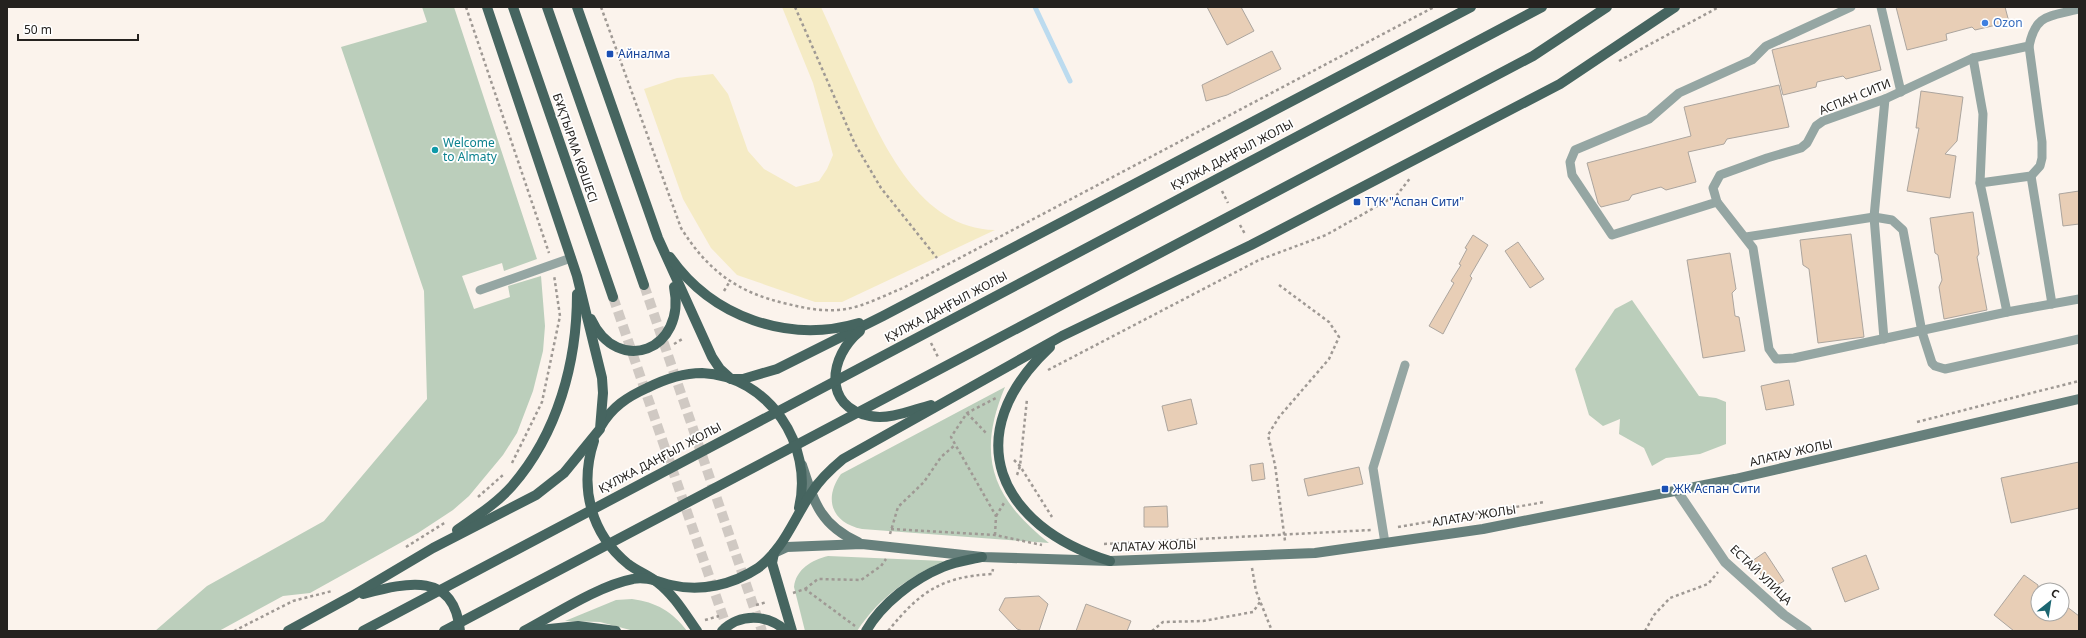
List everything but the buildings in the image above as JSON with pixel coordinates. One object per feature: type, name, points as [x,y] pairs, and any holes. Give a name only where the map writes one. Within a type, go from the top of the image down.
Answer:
[{"type":"main road","points":[[487,7],[577,276],[602,378],[603,393],[600,428],[590,453],[587,469],[588,500],[593,515],[608,544],[617,555],[630,566],[656,581],[671,595],[697,631]]},
{"type":"main road","name":"БҰҚТЫРМА КӨШЕСІ","points":[[513,7],[613,297]]},
{"type":"main road","name":"БҰҚТЫРМА КӨШЕСІ","points":[[546,7],[644,286]]},
{"type":"main road","points":[[577,7],[667,262],[712,357],[720,370],[731,379],[758,393],[770,403],[789,429],[817,506],[833,528],[844,536],[862,544]]},
{"type":"main road","points":[[288,631],[352,596],[433,548],[536,495],[564,473],[620,403],[653,385],[692,373],[704,373],[731,379],[743,379],[777,369],[884,316],[1471,7]]},
{"type":"main road","name":"ҚҰЛЖА ДАҢҒЫЛ ЖОЛЫ","points":[[363,631],[1514,20],[1542,7]]},
{"type":"main road","points":[[444,631],[1533,56],[1607,7]]},
{"type":"main road","points":[[792,631],[771,562],[774,553],[793,525],[811,492],[828,472],[843,460],[957,394],[1062,336],[1251,245],[1560,84],[1675,7]]},
{"type":"main road","points":[[658,238],[679,269],[690,281],[717,303],[752,321],[797,329],[824,331],[884,316]]},
{"type":"main road","points":[[581,293],[595,327],[605,338],[617,346],[629,351],[640,351],[649,348],[656,345],[667,333],[676,313],[677,300],[667,262]]},
{"type":"main road","points":[[433,548],[493,503],[511,486],[540,444],[562,398],[569,371],[577,319],[577,276]]},
{"type":"main road","points":[[869,323],[855,334],[844,347],[835,368],[836,388],[840,397],[848,405],[859,412],[882,417],[932,405],[957,394]]},
{"type":"main road","points":[[1062,336],[1039,358],[1010,396],[1004,412],[999,446],[999,464],[1011,493],[1025,512],[1053,535],[1070,546],[1110,561]]},
{"type":"main road","name":"АЛАТАУ ЖОЛЫ","points":[[862,544],[982,557],[1110,561],[1315,553],[1483,529],[1677,491],[2079,399]]},
{"type":"main road","points":[[793,525],[802,493],[800,460]]},
{"type":"main road","points":[[524,631],[613,584],[634,578],[644,578],[691,588],[718,585],[732,582],[751,572],[774,553],[787,547],[862,544]]},
{"type":"main road","points":[[866,631],[893,599],[923,577],[943,567],[982,557]]},
{"type":"main road","points":[[352,596],[391,586],[414,583],[426,584],[440,591],[452,603],[458,615],[460,631]]},
{"type":"main road","points":[[722,631],[739,620],[754,617],[770,621],[786,631]]},
{"type":"main road","points":[[530,631],[578,626],[616,631]]},
{"type":"street","name":"ЕСТАЙ УЛИЦА","points":[[1677,491],[1725,562],[1784,615],[1807,631]]},
{"type":"lane","points":[[1851,7],[1766,46],[1752,60],[1679,94],[1649,119],[1575,150],[1570,162],[1572,175],[1612,235],[1717,202],[1746,237],[1753,248],[1769,349],[1776,359],[1794,358],[1922,332],[2007,312],[2079,299]]},
{"type":"lane","points":[[1881,7],[1901,92]]},
{"type":"lane","points":[[1980,183],[2031,176],[2040,166],[2042,158],[2042,142],[2028,46],[2032,30],[2038,23],[2045,18],[2079,9]]},
{"type":"lane","name":"АСПАН СИТИ","points":[[1717,202],[1713,188],[1720,175],[1767,158],[1801,148],[1807,143],[1816,126],[1823,121],[1885,99],[1973,58],[2028,46]]},
{"type":"lane","points":[[1973,58],[1983,114],[1980,183],[2007,312]]},
{"type":"lane","points":[[1884,339],[1874,217],[1885,99]]},
{"type":"lane","points":[[2031,176],[2052,304]]},
{"type":"lane","points":[[1746,237],[1874,217],[1892,220],[1903,230],[1922,332],[1932,363],[1945,369],[2079,339]]},
{"type":"lane","points":[[480,290],[571,258]]},
{"type":"lane","points":[[1385,543],[1373,468],[1405,365]]},
{"type":"path","points":[[466,7],[523,172],[552,265],[560,316],[542,402],[509,469]]},
{"type":"path","points":[[601,7],[681,228],[690,243],[714,269],[738,287],[776,302],[820,310],[846,309],[903,288],[1434,7]]},
{"type":"path","points":[[795,7],[855,144],[881,188],[937,258]]},
{"type":"path","points":[[1221,190],[1232,210]]},
{"type":"path","points":[[1239,224],[1246,237]]},
{"type":"path","points":[[1279,285],[1329,322],[1339,337],[1329,359],[1279,418],[1268,435],[1275,465],[1286,554]]},
{"type":"path","points":[[930,339],[939,359]]},
{"type":"path","points":[[550,361],[555,362]]},
{"type":"path","points":[[1910,424],[2079,381]]},
{"type":"path","points":[[996,516],[951,437],[967,413],[1001,395]]},
{"type":"path","points":[[995,535],[996,516],[1011,493],[1020,466],[1026,402],[1028,396]]},
{"type":"path","points":[[967,413],[1020,466],[1038,497],[1056,522]]},
{"type":"path","points":[[890,538],[891,529],[898,507],[924,482],[940,457],[955,445]]},
{"type":"path","points":[[476,500],[504,474]]},
{"type":"path","points":[[1101,544],[1382,529],[1550,501]]},
{"type":"path","points":[[400,550],[452,519]]},
{"type":"path","points":[[891,529],[995,535],[1046,546]]},
{"type":"path","points":[[792,593],[805,589],[818,579],[861,580],[881,566],[887,555]]},
{"type":"path","points":[[1250,556],[1256,591],[1272,631]]},
{"type":"path","points":[[1645,631],[1654,615],[1670,598],[1708,584],[1725,562]]},
{"type":"path","points":[[888,631],[917,599],[936,587],[952,579],[966,575],[992,574],[993,568]]},
{"type":"path","points":[[805,589],[856,626]]},
{"type":"path","points":[[234,631],[293,601],[336,590]]},
{"type":"path","points":[[1152,631],[1163,622],[1203,621],[1253,612],[1260,602]]},
{"type":"green space","points":[[422,7],[454,7],[537,259],[504,271],[502,263],[462,276],[474,309],[510,297],[508,286],[541,276],[545,326],[543,351],[533,391],[517,433],[503,455],[469,496],[453,510],[418,533],[310,593],[283,596],[219,631],[155,631],[207,586],[324,521],[427,399],[424,291],[341,47],[427,22]]},
{"type":"green space","points":[[1632,300],[1699,396],[1716,398],[1726,402],[1726,444],[1700,454],[1666,458],[1652,466],[1644,448],[1619,434],[1620,419],[1603,426],[1589,415],[1575,369],[1615,309]]},
{"type":"green space","points":[[1005,387],[996,412],[992,434],[991,455],[995,474],[1002,492],[1014,509],[1049,543],[862,529],[852,526],[837,516],[832,501],[832,492],[841,474]]},
{"type":"green space","points":[[828,556],[944,561],[918,574],[885,598],[857,631],[805,631],[794,587],[795,581],[801,570],[806,566],[816,560]]},
{"type":"green space","points":[[616,600],[641,600],[656,605],[670,613],[687,631],[634,631],[600,622],[565,621]]},
{"type":"sand","points":[[782,7],[821,7],[878,132],[907,179],[925,199],[945,215],[969,226],[995,230],[842,302],[815,302],[737,275],[711,248],[683,199],[644,89],[677,78],[713,74],[728,94],[748,151],[764,169],[796,187],[819,181],[827,169],[833,155],[813,83]]},
{"type":"waterway","points":[[1035,7],[1070,81]]},
{"type":"tunnel","points":[[644,285],[762,631]]},
{"type":"tunnel","points":[[613,297],[728,631]]},
{"type":"place","name":"Ozon","points":[[1985,23]]},
{"type":"place","name":"Айналма","points":[[610,54]]},
{"type":"place","name":"Welcome to Almaty","points":[[435,150]]},
{"type":"place","name":"ТҮК \"Аспан Сити\"","points":[[1357,202]]},
{"type":"place","name":"ЖК Аспан Сити","points":[[1665,489]]}]
